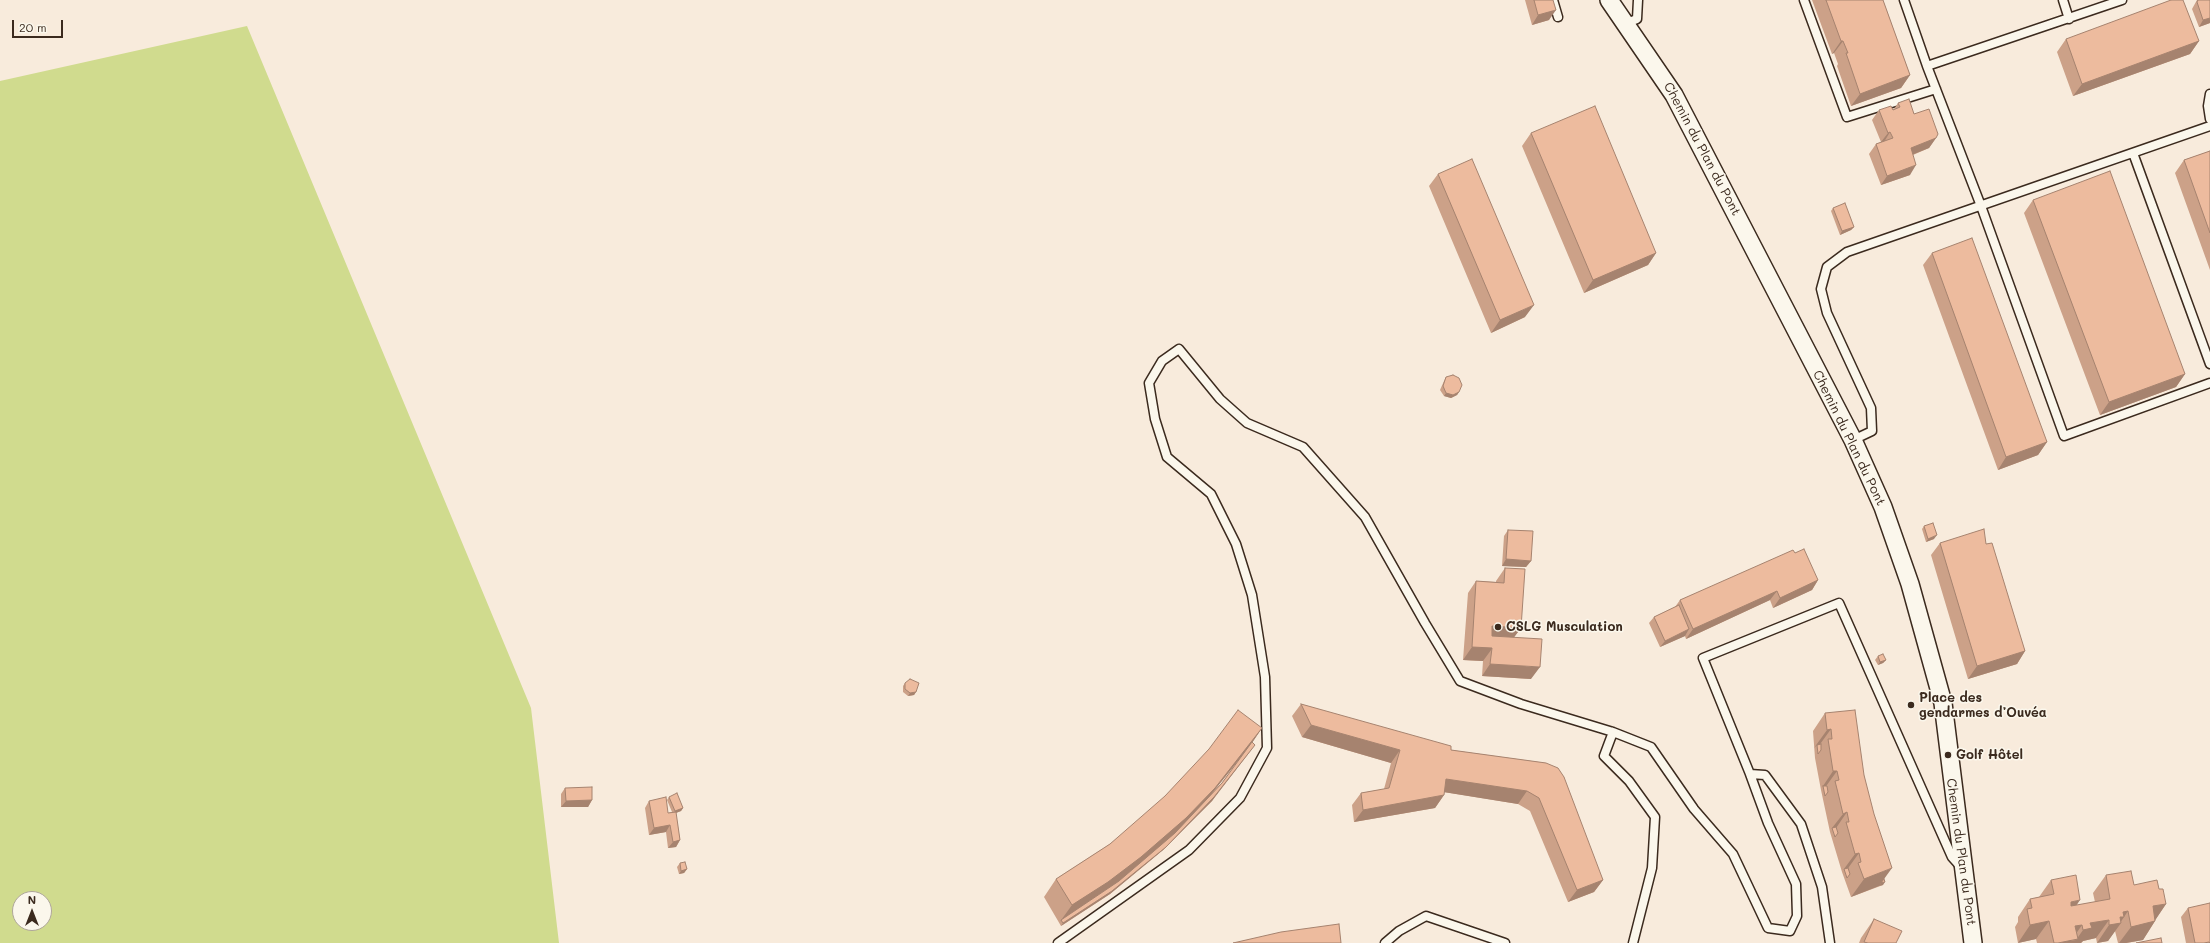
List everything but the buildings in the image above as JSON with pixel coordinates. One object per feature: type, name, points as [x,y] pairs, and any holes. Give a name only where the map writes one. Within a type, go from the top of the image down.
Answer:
[{"type":"street","name":"Chemin du Plan du Pont","points":[[1609,0],[1674,95],[1853,440],[1883,507],[1910,584],[1943,703],[1973,943]]},
{"type":"lane","points":[[1553,0],[1558,17]]},
{"type":"lane","points":[[1624,24],[1637,19],[1638,0]]},
{"type":"lane","points":[[1804,0],[1847,117],[1936,89]]},
{"type":"lane","points":[[1904,0],[1927,66],[1981,206],[2064,436],[2210,383]]},
{"type":"lane","points":[[2063,0],[2069,18]]},
{"type":"lane","points":[[1927,66],[2122,0]]},
{"type":"lane","points":[[2210,94],[2208,106],[2210,119]]},
{"type":"lane","points":[[1853,440],[1872,430],[1871,408],[1827,313],[1821,289],[1828,267],[1847,252],[2210,126]]},
{"type":"lane","points":[[2133,153],[2210,364]]},
{"type":"lane","points":[[1058,943],[1188,850],[1240,798],[1267,748],[1265,676],[1252,595],[1236,544],[1211,494],[1167,457],[1155,419],[1149,383],[1162,361],[1178,349],[1220,399],[1247,422],[1303,447],[1365,517],[1425,623],[1460,681],[1521,704],[1613,732],[1651,747],[1694,809],[1733,854],[1768,928],[1790,931],[1797,916],[1796,884],[1768,823],[1750,774],[1703,658],[1838,603],[1952,857],[1963,868]]},
{"type":"lane","points":[[1613,732],[1604,756],[1629,781],[1655,817],[1652,868],[1633,943]]},
{"type":"lane","points":[[1750,774],[1765,775],[1801,824],[1822,887],[1830,943]]},
{"type":"lane","points":[[1385,943],[1399,931],[1426,916],[1505,943]]},
{"type":"green space","points":[[247,26],[531,708],[559,943],[0,943],[0,81]]},
{"type":"place","name":"CSLG Musculation","points":[[1498,627]]},
{"type":"place","name":"Place des gendarmes d’Ouvéa","points":[[1911,705]]},
{"type":"place","name":"Golf Hôtel","points":[[1948,755]]}]
